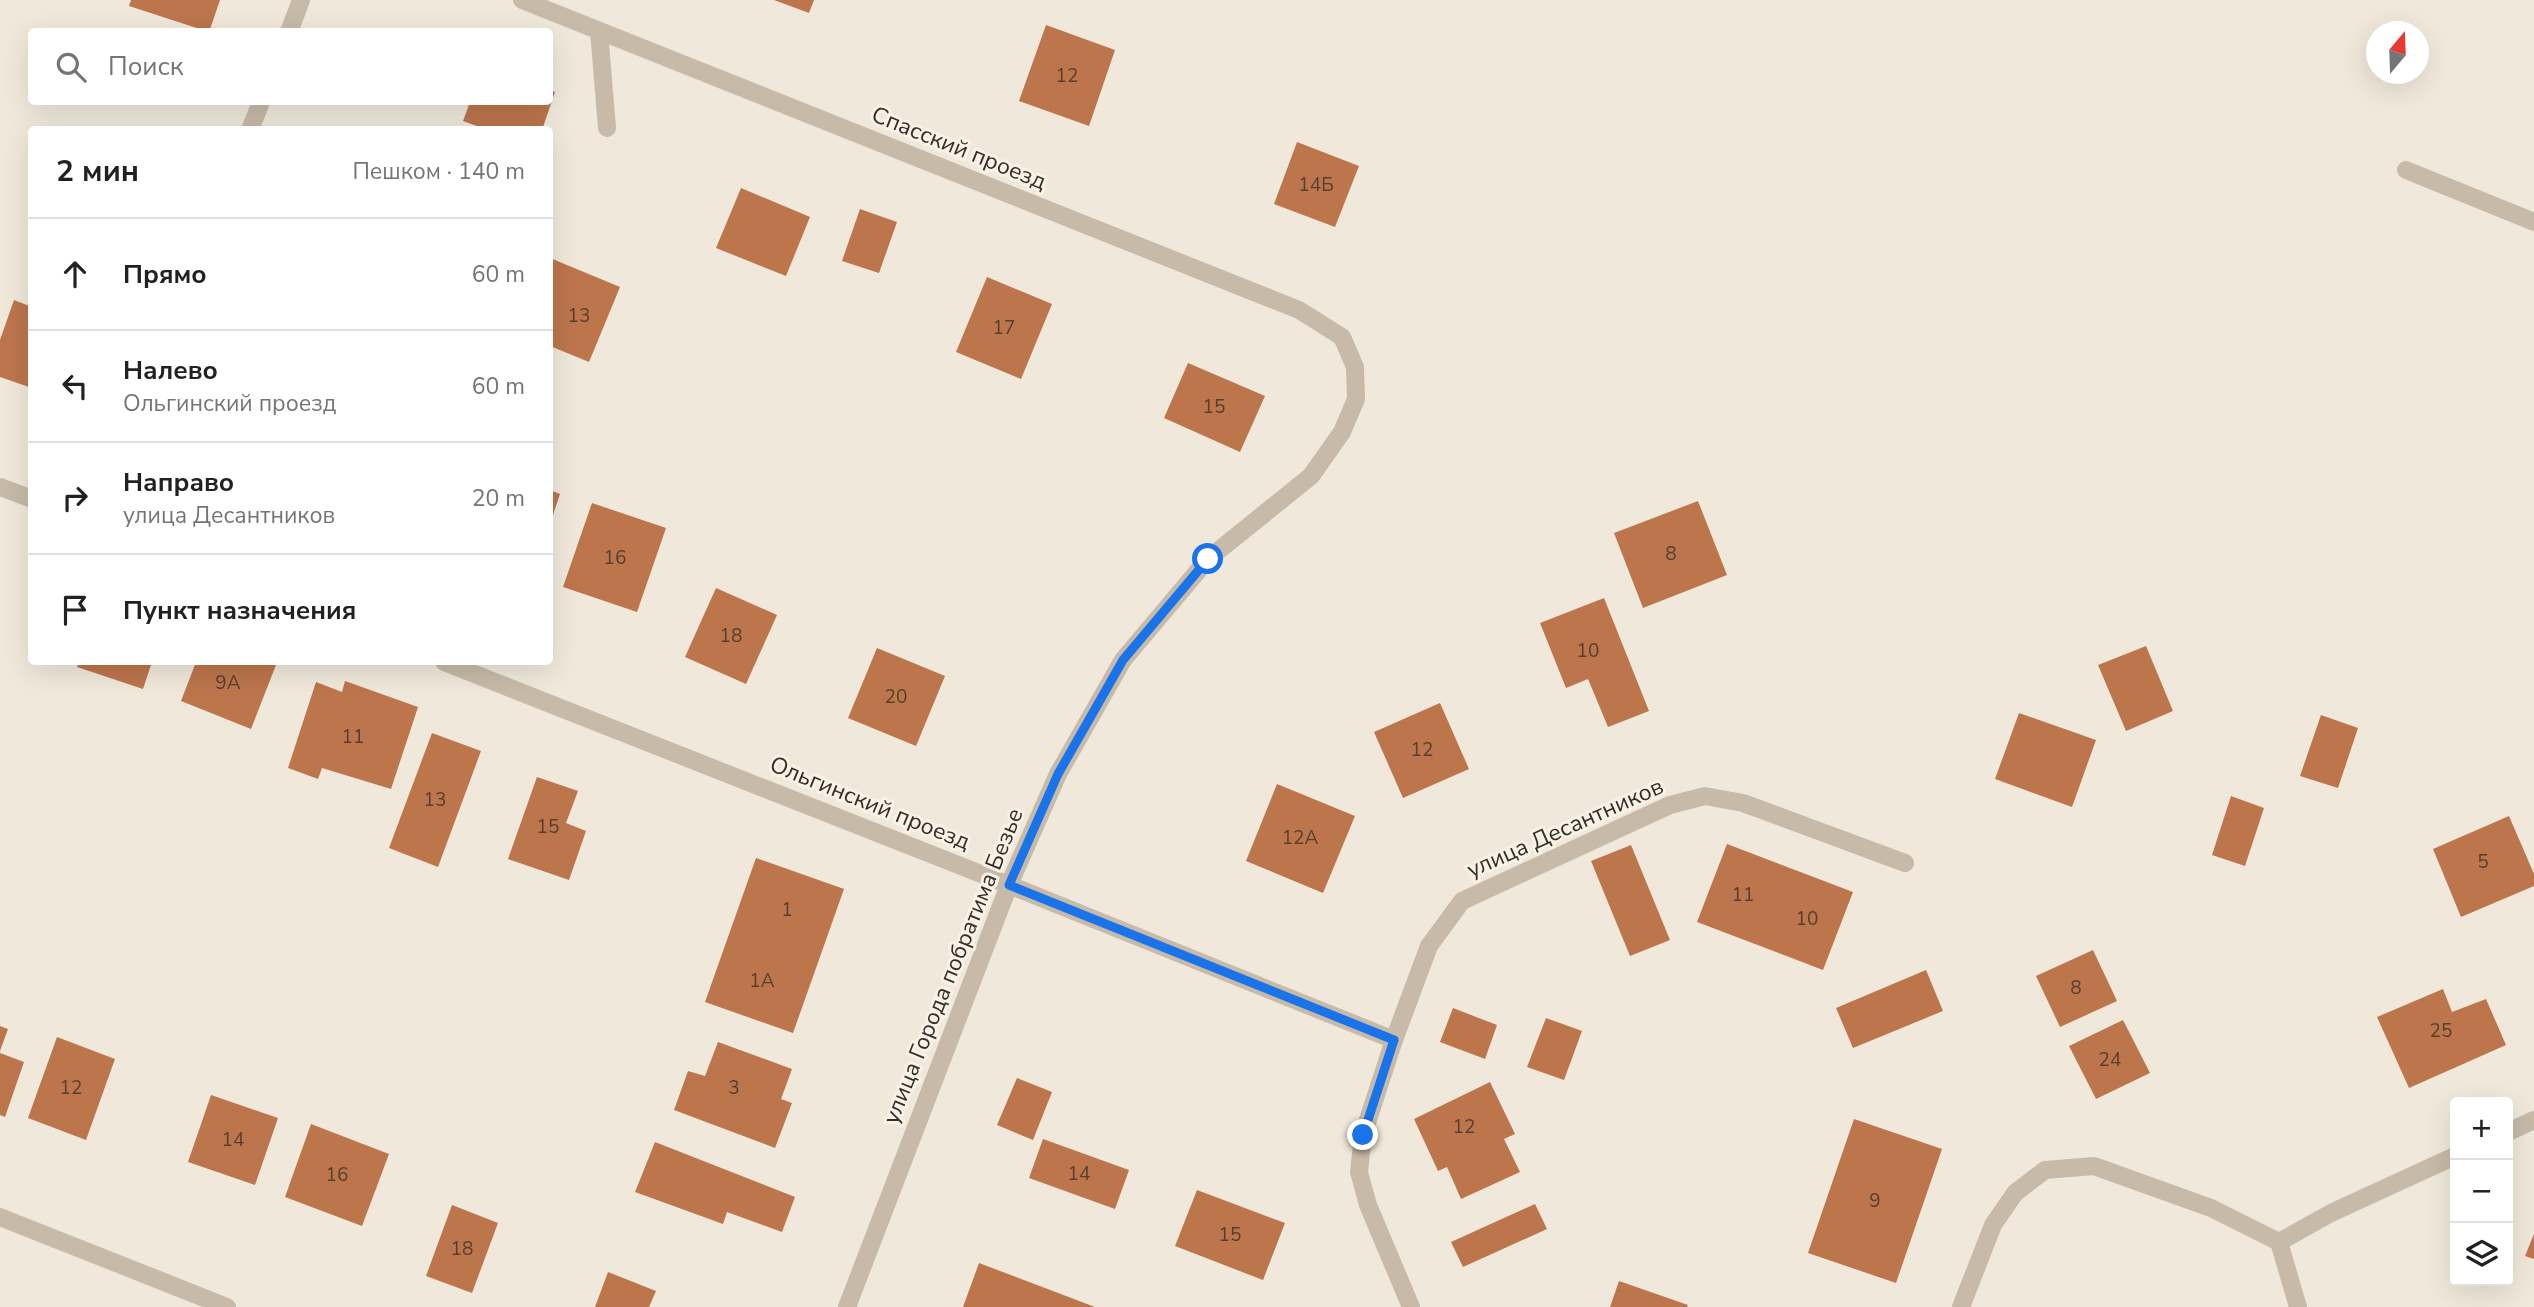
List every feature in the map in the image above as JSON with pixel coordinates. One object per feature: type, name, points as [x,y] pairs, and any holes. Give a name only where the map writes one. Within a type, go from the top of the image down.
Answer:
[{"type":"street","points":[[290,28],[301,0]]},
{"type":"street","name":"Спасский проезд","points":[[522,0],[1299,310],[1342,337],[1355,367]]},
{"type":"street","points":[[599,31],[607,128]]},
{"type":"street","points":[[252,126],[260,105]]},
{"type":"street","points":[[2406,170],[2534,222]]},
{"type":"street","name":"улица Города побратима Безье","points":[[847,1307],[1009,885],[1058,774],[1123,660],[1208,559],[1311,477],[1342,432],[1356,399],[1355,367]]},
{"type":"street","points":[[0,487],[28,498]]},
{"type":"street","name":"Ольгинский проезд","points":[[452,665],[1394,1040]]},
{"type":"street","name":"улица Десантников","points":[[1411,1307],[1367,1205],[1359,1172],[1363,1135],[1429,946],[1462,901],[1670,805],[1705,796],[1743,803],[1905,863]]},
{"type":"street","points":[[2513,1130],[2534,1120]]},
{"type":"street","points":[[2279,1242],[2331,1213],[2450,1158]]},
{"type":"street","points":[[1961,1307],[1993,1225],[2015,1194],[2045,1170],[2094,1166],[2210,1208],[2279,1242],[2298,1307]]},
{"type":"street","points":[[0,1217],[227,1307]]},
{"type":"building","points":[[131,0],[220,0],[210,28],[197,28],[129,6]]},
{"type":"building","points":[[774,0],[814,0],[809,13]]},
{"type":"building","points":[[1046,25],[1115,50],[1089,126],[1019,101]]},
{"type":"building","points":[[469,105],[551,105],[543,126],[477,126],[463,121]]},
{"type":"building","points":[[1297,142],[1359,166],[1335,227],[1274,204]]},
{"type":"building","points":[[741,188],[810,217],[786,276],[716,248]]},
{"type":"building","points":[[860,209],[897,222],[879,273],[842,261]]},
{"type":"building","points":[[553,259],[620,287],[589,362],[553,347]]},
{"type":"building","points":[[987,277],[1052,304],[1021,379],[956,352]]},
{"type":"building","points":[[14,300],[28,305],[28,387],[0,377],[0,340]]},
{"type":"building","points":[[1188,363],[1265,396],[1240,452],[1164,418]]},
{"type":"building","points":[[553,491],[560,494],[553,515]]},
{"type":"building","points":[[1698,501],[1727,575],[1643,608],[1614,533]]},
{"type":"building","points":[[592,503],[666,528],[637,612],[563,587]]},
{"type":"building","points":[[716,588],[777,615],[746,684],[685,657]]},
{"type":"building","points":[[1604,598],[1649,711],[1608,727],[1588,679],[1566,688],[1540,623]]},
{"type":"building","points":[[2146,646],[2173,711],[2126,731],[2098,665]]},
{"type":"building","points":[[877,648],[945,676],[916,746],[848,718]]},
{"type":"building","points":[[78,665],[151,665],[143,689],[77,667]]},
{"type":"building","points":[[195,665],[276,665],[251,729],[181,701]]},
{"type":"building","points":[[345,681],[418,707],[391,789],[322,768],[318,779],[288,768],[316,682],[342,692]]},
{"type":"building","points":[[1440,703],[1469,769],[1403,798],[1374,732]]},
{"type":"building","points":[[2019,713],[2096,740],[2072,807],[1995,779]]},
{"type":"building","points":[[2321,715],[2358,728],[2338,788],[2300,776]]},
{"type":"building","points":[[432,733],[481,751],[438,867],[389,848]]},
{"type":"building","points":[[537,777],[578,791],[566,823],[586,831],[569,880],[508,859]]},
{"type":"building","points":[[1277,784],[1355,816],[1323,893],[1246,861]]},
{"type":"building","points":[[2231,796],[2264,808],[2245,866],[2212,855]]},
{"type":"building","points":[[2509,816],[2534,874],[2534,886],[2461,917],[2433,849]]},
{"type":"building","points":[[1727,844],[1853,892],[1823,970],[1697,922]]},
{"type":"building","points":[[1631,845],[1670,940],[1630,956],[1591,861]]},
{"type":"building","points":[[756,858],[844,889],[793,1033],[705,1002]]},
{"type":"building","points":[[2093,950],[2117,1001],[2060,1027],[2036,976]]},
{"type":"building","points":[[1926,970],[1943,1011],[1853,1048],[1836,1008]]},
{"type":"building","points":[[2443,989],[2452,1012],[2486,999],[2506,1045],[2409,1088],[2377,1017]]},
{"type":"building","points":[[1453,1008],[1497,1025],[1485,1059],[1440,1042]]},
{"type":"building","points":[[1546,1018],[1582,1031],[1564,1080],[1527,1067]]},
{"type":"building","points":[[2123,1020],[2150,1073],[2096,1099],[2069,1046]]},
{"type":"building","points":[[0,1026],[8,1029],[0,1051]]},
{"type":"building","points":[[57,1037],[115,1059],[86,1140],[28,1118]]},
{"type":"building","points":[[718,1042],[792,1069],[781,1099],[792,1103],[775,1148],[674,1110],[688,1071],[705,1076]]},
{"type":"building","points":[[0,1053],[24,1062],[5,1117],[0,1115]]},
{"type":"building","points":[[1017,1078],[1052,1092],[1033,1140],[997,1125]]},
{"type":"building","points":[[1490,1082],[1515,1134],[1504,1139],[1520,1172],[1461,1199],[1447,1167],[1438,1171],[1414,1119]]},
{"type":"building","points":[[211,1095],[278,1118],[255,1185],[188,1162]]},
{"type":"building","points":[[1854,1119],[1942,1149],[1896,1283],[1808,1253]]},
{"type":"building","points":[[311,1124],[389,1154],[362,1226],[285,1197]]},
{"type":"building","points":[[1043,1139],[1129,1170],[1115,1209],[1029,1178]]},
{"type":"building","points":[[655,1142],[795,1197],[782,1232],[727,1212],[723,1224],[635,1192]]},
{"type":"building","points":[[1197,1190],[1285,1223],[1263,1280],[1175,1246]]},
{"type":"building","points":[[1535,1204],[1547,1229],[1463,1267],[1451,1242]]},
{"type":"building","points":[[452,1205],[498,1223],[472,1293],[426,1276]]},
{"type":"building","points":[[2534,1234],[2534,1259],[2525,1256]]},
{"type":"building","points":[[979,1263],[1095,1307],[963,1307]]},
{"type":"building","points":[[608,1272],[656,1291],[649,1307],[595,1307]]},
{"type":"building","points":[[1619,1281],[1688,1305],[1610,1307]]},
{"type":"route","points":[[1208,559],[1123,660],[1058,774],[1009,885],[1394,1040],[1363,1135]]}]
